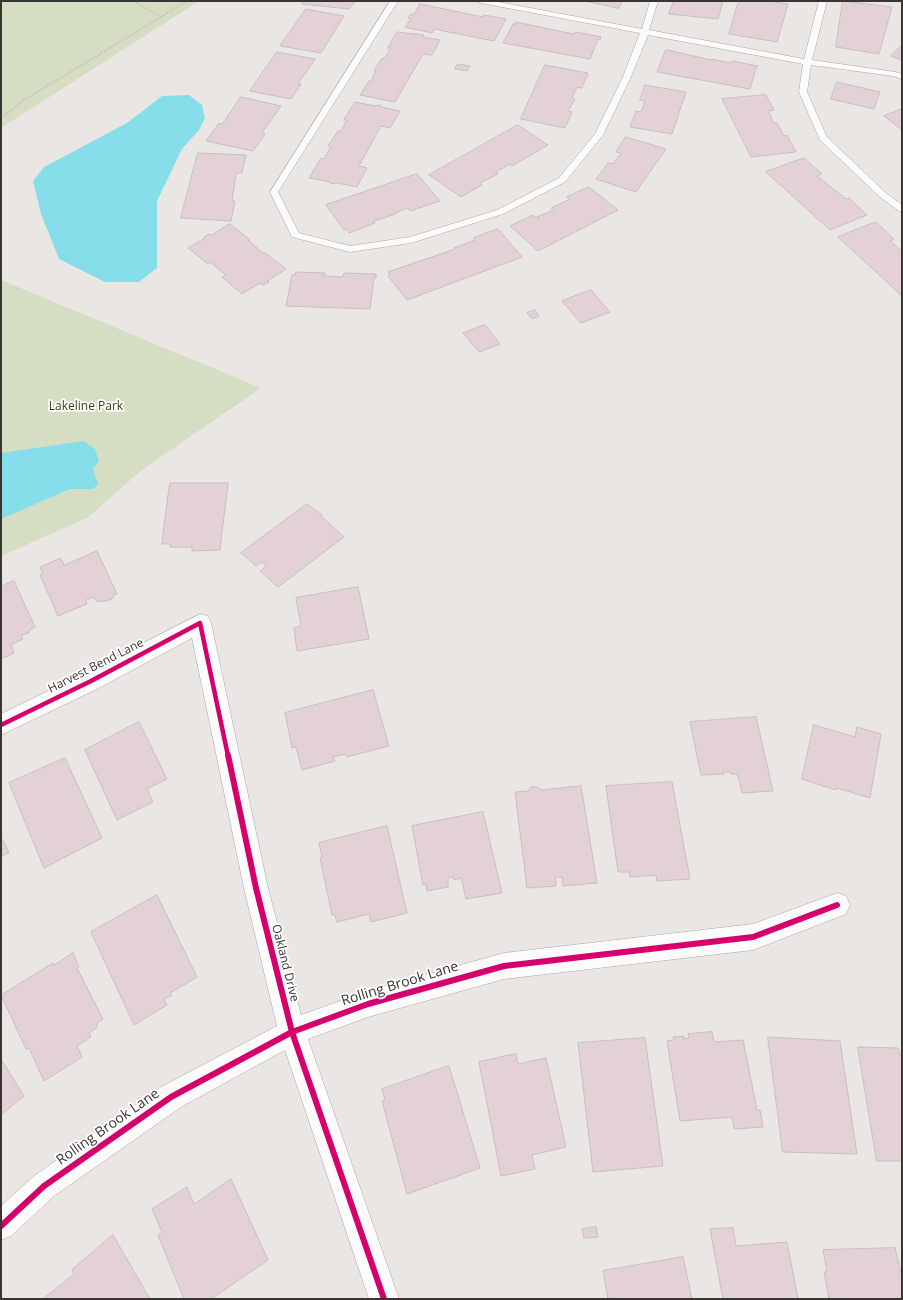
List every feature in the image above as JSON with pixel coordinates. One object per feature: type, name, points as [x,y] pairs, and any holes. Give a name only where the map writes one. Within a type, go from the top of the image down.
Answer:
[{"type":"street","name":"Harvest Bend Lane","points":[[1,725],[91,681],[200,623]]},
{"type":"street","name":"Oakland Drive","points":[[200,623],[256,888],[292,1032],[384,1299]]},
{"type":"street","name":"Rolling Brook Lane","points":[[1,1226],[44,1186],[171,1097],[292,1032],[368,1004],[504,966],[661,946],[753,937],[837,905]]},
{"type":"lane","points":[[394,1],[274,192],[295,235],[350,249],[411,240],[500,212],[562,180],[599,135],[626,79],[645,31],[654,1]]},
{"type":"lane","points":[[481,1],[807,62],[895,74],[902,77]]},
{"type":"lane","points":[[823,1],[807,62],[803,92],[823,138],[883,195],[902,210]]},
{"type":"path","points":[[133,1],[161,17]]},
{"type":"path","points":[[1,118],[24,100],[187,1]]},
{"type":"green space","points":[[1,1],[199,1],[1,128]]},
{"type":"green space","name":"Lakeline Park","points":[[1,280],[261,388],[143,469],[87,518],[1,556]]},
{"type":"water","points":[[189,95],[202,105],[205,118],[199,130],[182,149],[157,201],[157,268],[139,282],[105,282],[59,259],[41,214],[33,181],[44,167],[127,123],[162,96]]},
{"type":"water","points":[[83,441],[95,449],[99,461],[93,469],[98,484],[93,489],[70,489],[1,519],[1,453]]},
{"type":"building","points":[[305,1],[355,1],[349,9],[302,4]]},
{"type":"building","points":[[585,1],[622,1],[619,8]]},
{"type":"building","points":[[674,1],[723,1],[718,19],[669,14]]},
{"type":"building","points":[[739,1],[768,1],[788,4],[777,42],[729,34]]},
{"type":"building","points":[[843,1],[892,7],[879,54],[836,47]]},
{"type":"building","points":[[420,4],[483,17],[484,15],[506,19],[494,41],[434,29],[432,33],[405,27],[411,19],[408,18],[411,14],[414,14]]},
{"type":"building","points":[[306,9],[344,16],[321,53],[280,46]]},
{"type":"building","points":[[516,22],[573,34],[576,32],[601,37],[600,40],[598,39],[590,59],[503,43],[513,24]]},
{"type":"building","points":[[397,32],[424,35],[423,37],[440,40],[432,55],[423,54],[395,102],[360,95],[369,81],[371,81],[376,71],[374,71],[382,58],[384,59],[391,48],[388,48]]},
{"type":"building","points":[[902,45],[902,60],[891,56]]},
{"type":"building","points":[[668,50],[711,60],[731,63],[732,61],[758,66],[756,68],[750,89],[657,72],[665,51]]},
{"type":"building","points":[[277,52],[315,59],[298,84],[301,84],[291,99],[250,91]]},
{"type":"building","points":[[458,64],[470,66],[467,71],[455,69]]},
{"type":"building","points":[[545,65],[588,73],[582,88],[577,87],[572,98],[575,99],[568,111],[572,112],[565,128],[521,119]]},
{"type":"building","points":[[837,82],[880,92],[874,109],[831,99]]},
{"type":"building","points":[[645,85],[686,92],[672,134],[630,127],[636,111],[641,112],[645,101],[640,100]]},
{"type":"building","points":[[766,95],[774,110],[768,111],[774,123],[777,123],[784,136],[787,135],[796,152],[751,157],[722,99]]},
{"type":"building","points":[[241,97],[281,106],[262,133],[265,134],[253,151],[206,141],[219,123],[222,124]]},
{"type":"building","points":[[355,102],[382,106],[381,107],[400,111],[390,128],[381,126],[359,166],[367,168],[357,187],[337,183],[333,184],[330,182],[309,178],[321,158],[324,159],[331,146],[328,146],[338,131],[340,132],[347,120],[344,120]]},
{"type":"building","points":[[902,109],[902,130],[884,116]]},
{"type":"building","points":[[518,125],[548,145],[512,166],[510,164],[496,172],[498,174],[480,183],[482,185],[461,197],[429,175]]},
{"type":"building","points":[[626,137],[666,149],[636,192],[596,179],[608,163],[613,164],[621,153],[616,152]]},
{"type":"building","points":[[198,153],[246,155],[242,173],[236,173],[232,201],[235,201],[231,221],[181,218]]},
{"type":"building","points":[[804,158],[822,174],[817,176],[846,199],[849,198],[867,215],[830,230],[766,172]]},
{"type":"building","points":[[417,174],[440,201],[410,211],[408,208],[395,213],[396,214],[374,221],[375,223],[349,233],[346,229],[344,230],[326,205]]},
{"type":"building","points":[[589,187],[618,210],[538,251],[510,226],[533,215],[537,218],[539,218],[537,217],[553,210],[551,208],[570,199],[567,197]]},
{"type":"building","points":[[876,222],[894,239],[890,241],[902,251],[902,296],[838,237]]},
{"type":"building","points":[[230,224],[263,253],[264,252],[286,269],[267,281],[269,282],[263,285],[260,283],[242,294],[222,277],[226,275],[210,262],[208,264],[188,248],[209,234],[211,235]]},
{"type":"building","points":[[498,229],[522,257],[407,300],[388,276],[390,275],[388,272],[455,249],[454,248],[475,240],[474,238]]},
{"type":"building","points":[[296,272],[325,273],[324,276],[343,277],[344,273],[376,274],[376,278],[374,278],[370,309],[286,306],[292,275],[295,275]]},
{"type":"building","points":[[591,290],[610,312],[581,323],[562,301]]},
{"type":"building","points":[[535,310],[539,316],[532,319],[527,313]]},
{"type":"building","points":[[485,325],[500,344],[479,352],[463,333]]},
{"type":"building","points":[[170,483],[228,483],[220,550],[192,551],[192,547],[170,547],[170,544],[162,544]]},
{"type":"building","points":[[307,504],[322,515],[322,517],[344,537],[278,587],[260,571],[266,566],[262,562],[256,566],[241,553]]},
{"type":"building","points":[[97,551],[117,594],[114,595],[112,599],[106,601],[97,602],[94,597],[86,600],[87,604],[58,616],[40,575],[43,574],[40,567],[61,558],[64,565]]},
{"type":"building","points":[[14,581],[35,627],[30,630],[29,633],[21,635],[23,639],[11,645],[14,653],[1,659],[1,587]]},
{"type":"building","points":[[358,587],[369,639],[297,651],[294,628],[301,626],[296,598]]},
{"type":"building","points":[[373,690],[389,746],[347,757],[346,754],[333,757],[335,761],[302,770],[296,747],[292,748],[285,713]]},
{"type":"building","points":[[756,717],[773,791],[742,793],[738,776],[736,774],[731,774],[730,772],[723,772],[724,774],[701,775],[690,722]]},
{"type":"building","points":[[139,722],[167,779],[147,789],[153,802],[117,820],[85,750]]},
{"type":"building","points":[[814,725],[855,737],[857,727],[881,734],[870,798],[837,788],[836,790],[802,779]]},
{"type":"building","points":[[65,758],[102,838],[44,868],[9,783]]},
{"type":"building","points":[[672,782],[690,879],[657,881],[656,875],[630,877],[629,872],[618,872],[606,786]]},
{"type":"building","points":[[581,786],[597,883],[563,886],[562,877],[555,877],[556,886],[527,888],[515,792],[528,791],[531,787],[537,787],[541,790]]},
{"type":"building","points":[[483,812],[502,893],[466,899],[461,878],[454,880],[454,877],[448,878],[448,887],[427,891],[426,884],[423,885],[412,826]]},
{"type":"building","points":[[387,826],[407,913],[371,922],[369,914],[337,922],[335,915],[332,915],[320,858],[322,857],[319,843]]},
{"type":"building","points":[[1,837],[9,852],[1,857]]},
{"type":"building","points":[[157,895],[197,977],[170,993],[172,995],[164,999],[167,1005],[134,1025],[91,932]]},
{"type":"building","points":[[73,953],[79,967],[77,968],[103,1019],[98,1022],[96,1028],[89,1033],[91,1037],[77,1046],[82,1057],[44,1081],[29,1048],[26,1049],[1,995],[53,963],[54,965]]},
{"type":"building","points":[[712,1032],[714,1042],[743,1040],[757,1110],[760,1110],[763,1127],[734,1129],[732,1117],[680,1121],[667,1041],[674,1040],[673,1037],[684,1036],[684,1039],[689,1038],[688,1034]]},
{"type":"building","points":[[768,1037],[840,1041],[857,1154],[783,1152]]},
{"type":"building","points":[[645,1038],[663,1166],[593,1172],[578,1043]]},
{"type":"building","points":[[858,1047],[898,1048],[900,1055],[902,1055],[902,1161],[877,1161]]},
{"type":"building","points":[[516,1054],[518,1064],[546,1058],[566,1147],[532,1155],[535,1169],[501,1176],[479,1062]]},
{"type":"building","points":[[1,1059],[24,1096],[1,1115]]},
{"type":"building","points":[[449,1066],[480,1168],[407,1194],[382,1101],[385,1100],[382,1089]]},
{"type":"building","points":[[231,1179],[268,1260],[211,1299],[184,1299],[158,1235],[162,1232],[152,1209],[187,1187],[194,1204]]},
{"type":"building","points":[[596,1227],[598,1237],[584,1238],[582,1229]]},
{"type":"building","points":[[733,1228],[736,1246],[787,1242],[798,1299],[723,1299],[710,1229]]},
{"type":"building","points":[[113,1235],[150,1299],[43,1299],[74,1274],[72,1270]]},
{"type":"building","points":[[895,1248],[902,1277],[902,1299],[829,1299],[824,1272],[827,1272],[823,1250]]},
{"type":"building","points":[[683,1257],[692,1299],[608,1299],[603,1271]]},
{"type":"cycle path","points":[[1,725],[91,681],[200,623],[256,888],[292,1032],[384,1299]]},
{"type":"cycle path","points":[[1,1226],[44,1186],[171,1097],[292,1032],[368,1004],[504,966],[753,937],[837,905]]}]
